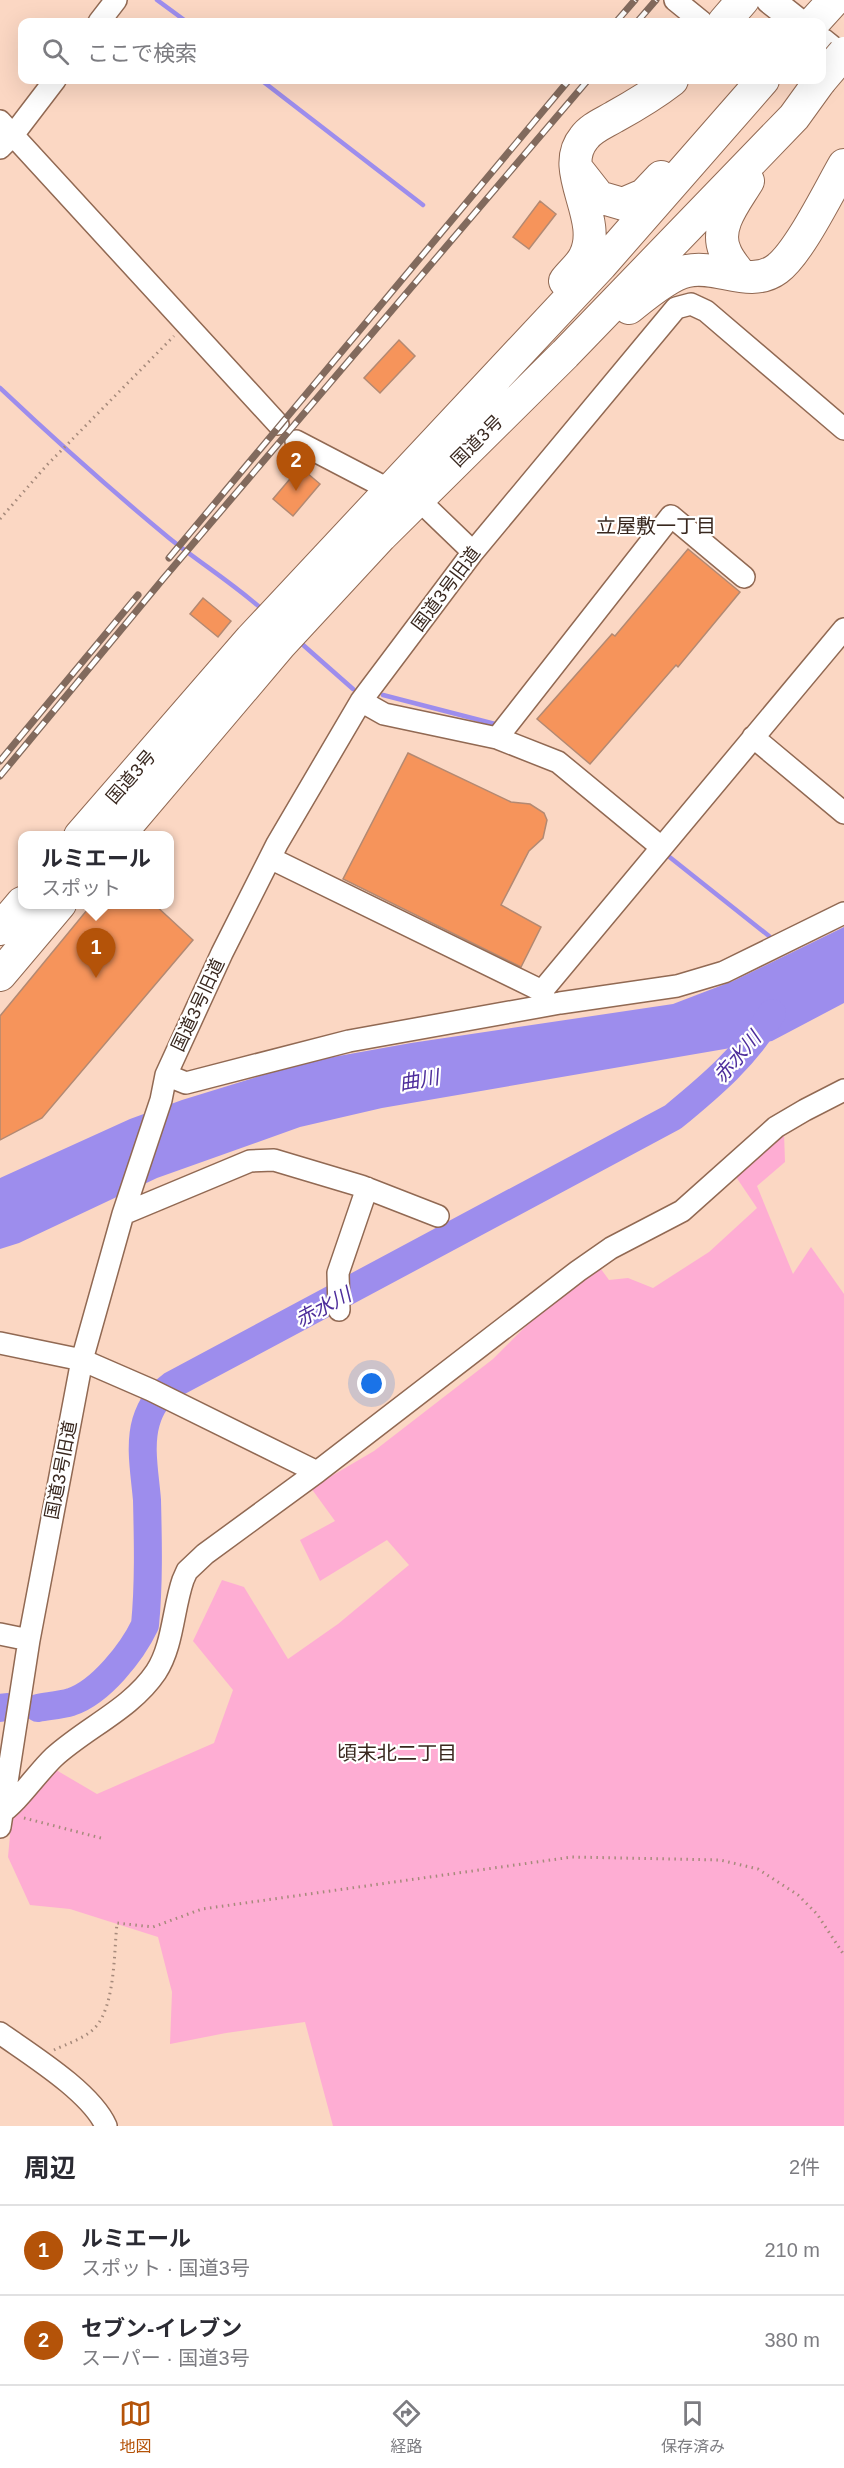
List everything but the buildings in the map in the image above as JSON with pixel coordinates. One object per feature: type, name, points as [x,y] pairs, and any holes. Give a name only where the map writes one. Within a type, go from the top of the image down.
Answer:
[{"type":"highway","points":[[727,18],[743,0]]},
{"type":"highway","name":"国道3号","points":[[826,74],[844,53]]},
{"type":"highway","points":[[477,396],[540,311],[585,257],[591,235],[573,161],[584,137],[666,84]]},
{"type":"highway","name":"国道3号","points":[[84,831],[251,639],[404,495],[565,354],[794,117],[818,84]]},
{"type":"highway","points":[[576,168],[599,197],[623,204],[644,195],[681,157],[759,85]]},
{"type":"highway","name":"国道3号","points":[[122,831],[280,645],[381,536],[404,495],[477,396],[601,265],[759,85]]},
{"type":"highway","points":[[741,276],[724,250],[721,234],[728,212],[794,117]]},
{"type":"highway","points":[[565,354],[661,284],[686,271],[707,270],[756,278],[776,270],[790,256],[844,165]]},
{"type":"highway","points":[[0,929],[18,908]]},
{"type":"highway","points":[[0,975],[56,909]]},
{"type":"main road","points":[[770,0],[793,18]]},
{"type":"main road","points":[[826,45],[844,60]]},
{"type":"street","points":[[102,18],[116,0]]},
{"type":"street","points":[[675,0],[697,18]]},
{"type":"street","points":[[51,84],[4,134],[186,324],[278,424]]},
{"type":"street","name":"国道3号旧道","points":[[1,1818],[29,1640],[82,1360],[126,1204],[161,1100],[166,1075],[270,858],[361,701],[473,552],[676,308],[691,304],[706,311],[844,429]]},
{"type":"street","points":[[296,441],[404,495],[473,552]]},
{"type":"street","points":[[497,738],[671,516],[744,577]]},
{"type":"street","points":[[270,858],[542,991],[844,629]]},
{"type":"street","points":[[361,701],[384,714],[497,738],[558,762],[661,847]]},
{"type":"street","points":[[753,737],[844,813]]},
{"type":"street","points":[[166,1075],[186,1083],[349,1041],[560,1003],[677,986],[724,972],[844,913]]},
{"type":"street","points":[[1,1818],[55,1756],[117,1711],[157,1671],[167,1645],[179,1590],[187,1571],[195,1562],[578,1271],[611,1248],[682,1210],[776,1127],[844,1090]]},
{"type":"street","points":[[126,1204],[250,1161],[274,1160],[367,1188],[438,1216]]},
{"type":"street","points":[[339,1310],[338,1273],[367,1188]]},
{"type":"street","points":[[0,1343],[82,1360],[151,1390],[316,1472]]},
{"type":"street","points":[[0,1634],[29,1640]]},
{"type":"street","points":[[0,2033],[75,2089],[102,2116],[106,2126]]},
{"type":"path","points":[[0,519],[59,452],[186,324]]},
{"type":"path","points":[[1,1818],[101,1838]]},
{"type":"path","points":[[34,2058],[83,2037],[98,2025],[109,2000],[117,1923],[153,1927],[202,1910],[572,1857],[720,1860],[758,1869],[798,1894],[817,1914],[844,1955]]},
{"type":"shaded area","points":[[784,1133],[785,1162],[757,1186],[793,1274],[811,1247],[844,1294],[844,2126],[333,2126],[305,2022],[226,2033],[170,2044],[172,1992],[158,1937],[70,1909],[30,1905],[8,1857],[12,1813],[51,1767],[97,1794],[214,1743],[233,1690],[193,1641],[222,1580],[244,1587],[288,1659],[338,1624],[409,1565],[387,1540],[320,1581],[300,1540],[335,1521],[311,1488],[374,1451],[493,1359],[551,1301],[598,1265],[609,1280],[628,1278],[653,1288],[709,1252],[757,1208],[734,1174]]},
{"type":"water","name":"曲川","points":[[844,927],[844,1003],[772,1041],[382,1108],[300,1127],[157,1178],[19,1243],[0,1249],[0,1178],[130,1119],[182,1100],[305,1062],[411,1043],[673,1004],[733,981]]},
{"type":"waterway","points":[[157,0],[182,18]]},
{"type":"waterway","points":[[266,84],[423,205]]},
{"type":"waterway","points":[[0,388],[147,520],[264,611]]},
{"type":"waterway","points":[[302,644],[353,689]]},
{"type":"waterway","points":[[383,695],[499,725]]},
{"type":"waterway","points":[[667,855],[769,936],[773,943]]},
{"type":"waterway","name":"赤水川","points":[[38,1708],[71,1702],[93,1690],[124,1659],[145,1625],[148,1547],[143,1441],[148,1416],[153,1405],[163,1393],[172,1385],[673,1117],[739,1057],[772,1013]]},
{"type":"waterway","name":"赤水川","points":[[0,1708],[7,1707]]},
{"type":"railway","points":[[619,18],[635,0]]},
{"type":"railway","points":[[640,18],[656,0]]},
{"type":"railway","points":[[169,558],[566,84]]},
{"type":"railway","points":[[0,776],[163,579],[585,84]]},
{"type":"railway","points":[[0,761],[138,595]]},
{"type":"place","name":"セブン-イレブン","points":[[296,491]]},
{"type":"place","name":"ルミエール","points":[[96,978]]},
{"type":"district","name":"立屋敷一丁目","points":[[656,526]]},
{"type":"district","name":"頃末北二丁目","points":[[397,1753]]}]
